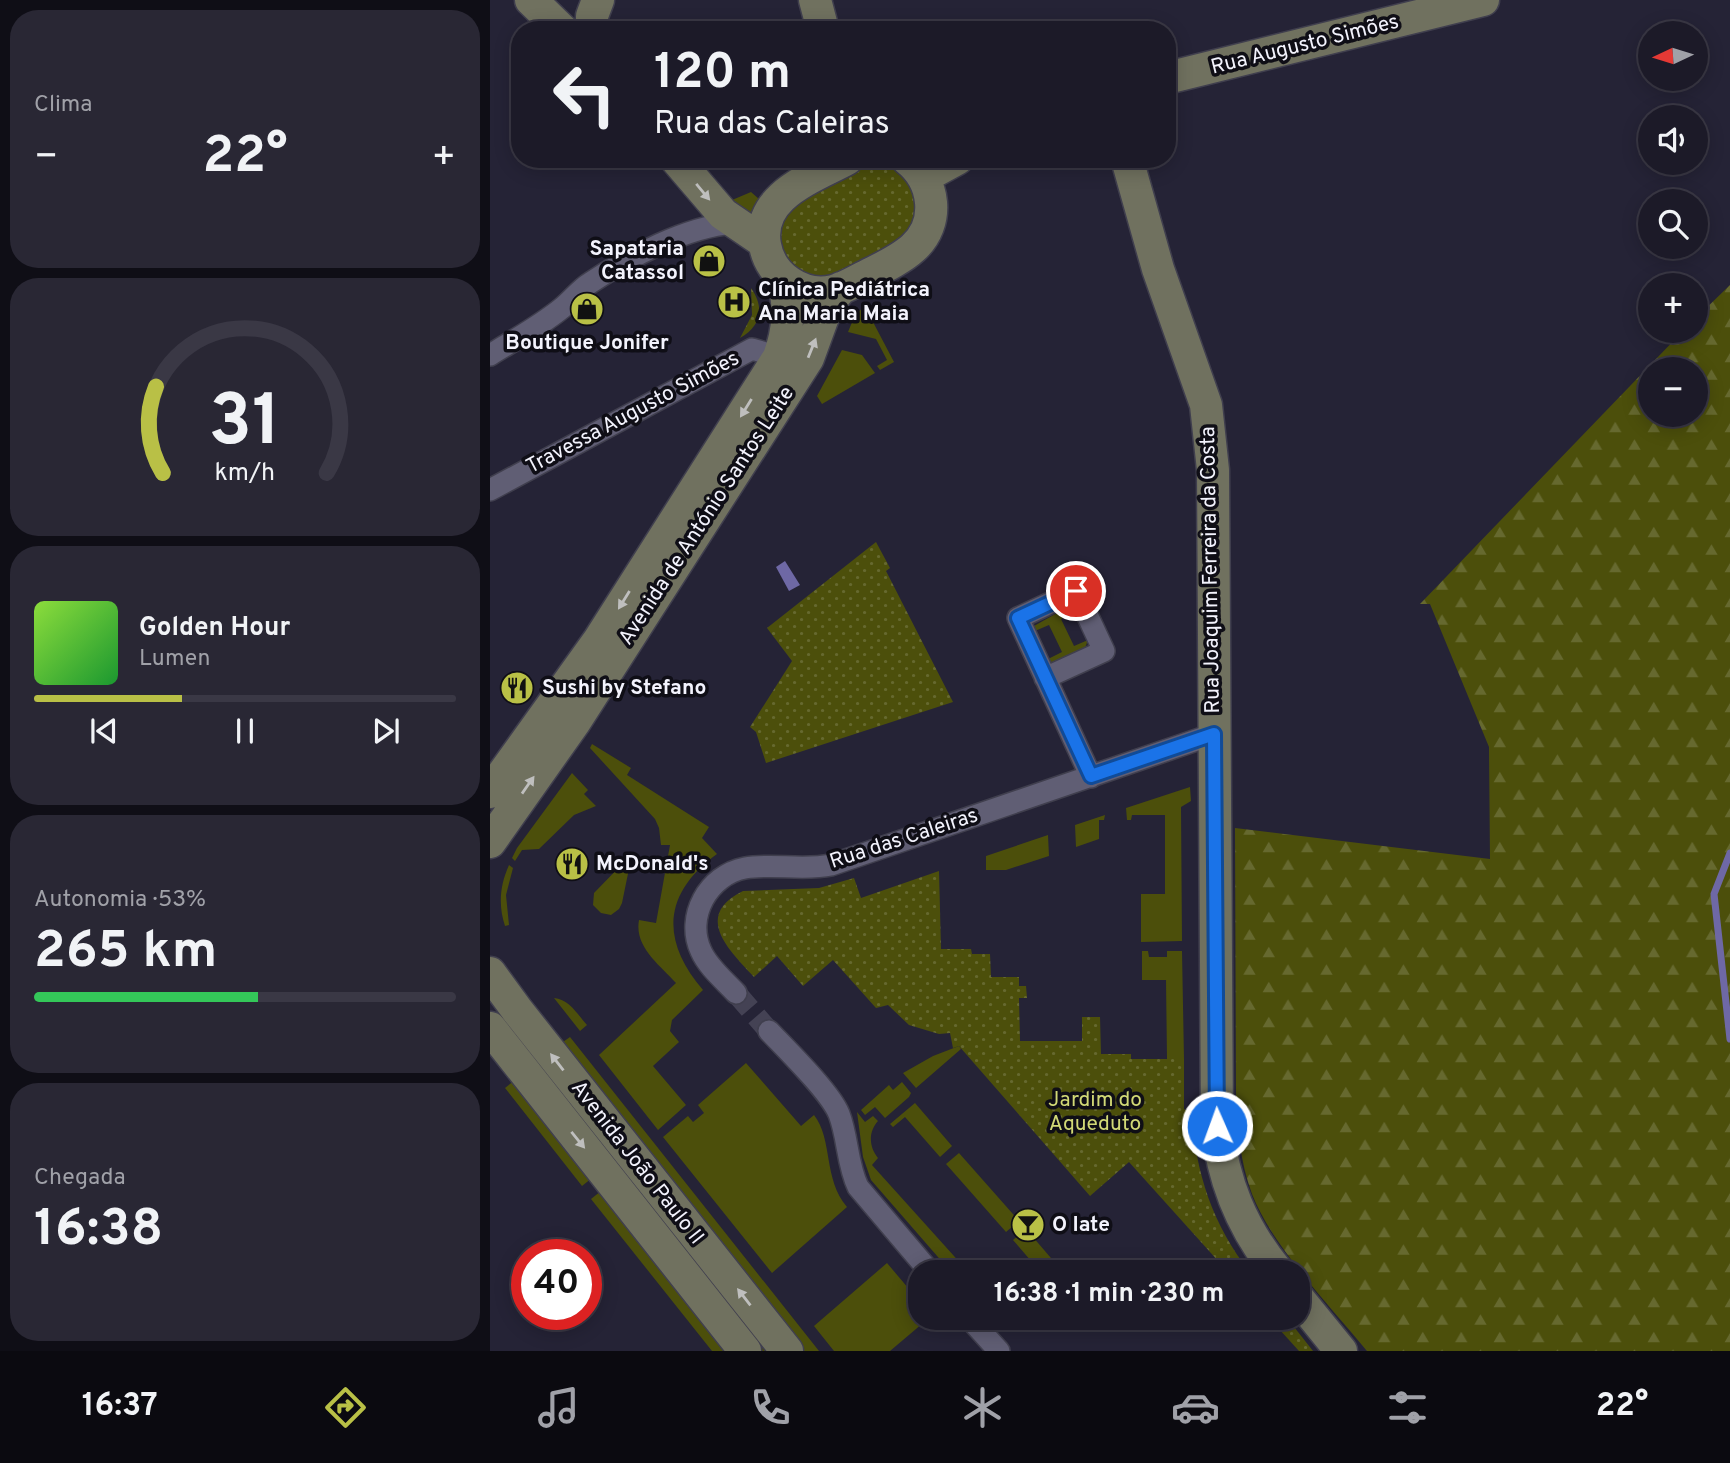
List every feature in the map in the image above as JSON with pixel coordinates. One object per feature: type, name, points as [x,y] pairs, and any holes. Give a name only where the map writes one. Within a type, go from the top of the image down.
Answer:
[{"type":"main road","points":[[531,0],[553,21]]},
{"type":"main road","points":[[592,21],[598,0]]},
{"type":"main road","points":[[815,0],[820,21]]},
{"type":"main road","name":"Rua Augusto Simões","points":[[1176,76],[1483,0]]},
{"type":"main road","points":[[684,168],[733,223],[764,242]]},
{"type":"main road","points":[[830,168],[796,186],[774,204],[765,222],[764,242],[767,254],[783,278],[806,290],[817,292],[841,288],[906,254],[921,239],[929,224],[932,195],[916,168]]},
{"type":"main road","name":"Rua Joaquim Ferreira da Costa","points":[[1130,168],[1158,269],[1200,386],[1210,426],[1213,470],[1216,1095],[1219,1147],[1227,1182],[1245,1225],[1270,1260]]},
{"type":"main road","name":"Avenida de António Santos Leite","points":[[490,792],[599,640],[779,357],[789,313],[783,278]]},
{"type":"main road","name":"Avenida de António Santos Leite","points":[[490,842],[574,723],[808,358],[827,306],[841,288]]},
{"type":"main road","name":"Avenida João Paulo II","points":[[490,973],[787,1351]]},
{"type":"main road","name":"Avenida João Paulo II","points":[[490,1028],[745,1351]]},
{"type":"main road","points":[[1310,1313],[1341,1351]]},
{"type":"street","points":[[490,355],[562,308],[588,284],[624,264],[685,235],[718,224],[733,223]]},
{"type":"street","name":"Travessa Augusto Simões","points":[[490,490],[752,349],[779,357]]},
{"type":"street","points":[[1045,678],[1091,776]]},
{"type":"street","name":"Rua das Caleiras","points":[[736,993],[702,954],[696,929],[702,901],[713,885],[729,873],[757,866],[804,869],[831,865],[1214,734]]},
{"type":"street","points":[[769,1031],[831,1100],[841,1119],[851,1170],[858,1187],[920,1260]]},
{"type":"street","points":[[980,1330],[999,1351]]},
{"type":"green space","points":[[859,168],[890,168],[901,173],[909,182],[914,197],[916,210],[913,224],[887,249],[858,265],[823,277],[808,275],[794,267],[783,253],[780,231],[783,217],[796,202]]},
{"type":"green space","points":[[751,192],[759,199],[752,215],[725,203]]},
{"type":"green space","points":[[1730,285],[1730,1351],[1367,1351],[1310,1283],[1310,1260],[1292,1260],[1273,1234],[1252,1194],[1245,1169],[1238,1132],[1236,1093],[1235,828],[1490,859],[1489,747],[1430,604],[1420,604],[1638,378],[1638,427],[1708,427],[1708,357],[1658,357],[1671,343],[1708,343],[1708,306]]},
{"type":"green space","points":[[751,288],[758,303],[759,316],[753,328],[740,338],[752,315]]},
{"type":"green space","points":[[867,304],[876,320],[873,322],[894,362],[880,370],[877,366],[887,360],[876,339],[848,332],[855,315]]},
{"type":"green space","points":[[842,350],[862,355],[875,373],[822,404],[817,396]]},
{"type":"green space","points":[[876,542],[890,568],[886,571],[953,702],[766,763],[756,732],[750,727],[792,661],[767,628]]},
{"type":"green space","points":[[1066,608],[1075,612],[1061,619],[1074,646],[1088,640],[1085,648],[1052,663],[1048,659],[1062,652],[1049,625],[1035,631],[1034,626]]},
{"type":"green space","points":[[592,744],[631,768],[627,775],[709,827],[702,838],[717,854],[699,869],[677,902],[674,936],[689,972],[703,990],[672,1020],[670,1031],[679,1042],[653,1066],[686,1105],[658,1130],[599,1055],[676,983],[644,947],[638,930],[639,920],[656,923],[670,845],[661,845],[655,819],[590,748]]},
{"type":"green space","points":[[572,773],[588,790],[584,794],[596,806],[574,815],[539,849],[522,850],[515,861],[512,858],[517,848]]},
{"type":"green space","points":[[1190,787],[1191,801],[1181,807],[1182,941],[1141,942],[1141,894],[1165,894],[1165,815],[1132,815],[1131,820],[1127,820],[1126,808]]},
{"type":"green space","points":[[1105,815],[1104,820],[1099,820],[1099,839],[1076,847],[1075,825]]},
{"type":"green space","points":[[1048,835],[1049,856],[1006,870],[986,870],[986,856]]},
{"type":"green space","points":[[628,858],[631,859],[622,903],[611,915],[601,913],[593,905],[594,893]]},
{"type":"green space","points":[[509,865],[513,868],[506,895],[509,925],[505,926],[501,895]]},
{"type":"green space","name":"Jardim do Aqueduto","points":[[939,871],[941,949],[971,949],[972,954],[990,954],[991,977],[1019,977],[1019,986],[1026,986],[1027,998],[1019,998],[1020,1041],[1082,1041],[1082,1017],[1100,1017],[1101,1054],[1131,1054],[1131,1059],[1184,1059],[1184,1109],[1192,1113],[1202,1177],[1216,1217],[1241,1260],[1217,1260],[1129,1162],[1090,1196],[959,1046],[953,1048],[950,1033],[939,1034],[909,1025],[888,1005],[876,1008],[833,960],[803,986],[777,956],[754,977],[720,934],[720,911],[728,901],[743,891],[819,888],[854,878],[861,898]]},
{"type":"green space","points":[[1142,951],[1148,951],[1149,957],[1167,957],[1167,951],[1182,951],[1184,1059],[1167,1059],[1166,980],[1142,980]]},
{"type":"green space","points":[[554,998],[569,1004],[587,1025],[580,1031]]},
{"type":"green space","points":[[570,1037],[819,1351],[804,1351],[560,1044]]},
{"type":"green space","points":[[959,1046],[961,1049],[916,1088],[903,1073],[933,1056]]},
{"type":"green space","points":[[540,1060],[770,1351],[762,1351],[535,1064]]},
{"type":"green space","points":[[746,1063],[801,1126],[814,1115],[824,1136],[834,1184],[847,1207],[772,1273],[663,1137],[688,1116],[693,1122],[704,1113],[698,1105]]},
{"type":"green space","points":[[515,1080],[592,1178],[582,1186],[505,1088]]},
{"type":"green space","points":[[902,1082],[911,1093],[885,1118],[875,1107],[865,1115],[861,1110],[889,1085],[893,1090]]},
{"type":"green space","points":[[915,1103],[952,1146],[940,1157],[905,1117],[893,1127],[890,1124]]},
{"type":"green space","points":[[857,1112],[865,1122],[873,1116],[878,1121],[871,1140],[878,1158],[872,1165],[958,1260],[941,1260],[871,1180],[863,1157]]},
{"type":"green space","points":[[959,1153],[1019,1221],[1006,1232],[946,1164]]},
{"type":"green space","points":[[601,1191],[727,1351],[712,1351],[591,1199]]},
{"type":"green space","points":[[1026,1229],[1053,1260],[1030,1260],[1013,1240]]},
{"type":"green space","points":[[887,1263],[908,1288],[908,1330],[915,1330],[890,1351],[834,1351],[814,1326]]},
{"type":"green space","points":[[1280,1330],[1296,1330],[1313,1351],[1299,1351]]},
{"type":"shaded area","points":[[785,561],[800,585],[789,591],[776,567]]},
{"type":"waterway","points":[[1730,853],[1714,894],[1730,1039]]},
{"type":"tunnel","points":[[736,993],[769,1031]]},
{"type":"place","name":"Sapataria Catassol","points":[[709,261]]},
{"type":"place","name":"Clínica Pediátrica Ana Maria Maia","points":[[734,302]]},
{"type":"place","name":"Boutique Jonifer","points":[[587,309]]},
{"type":"place","name":"Sushi by Stefano","points":[[517,688]]},
{"type":"place","name":"McDonald's","points":[[572,864]]},
{"type":"place","name":"O Iate","points":[[1028,1225]]},
{"type":"route","points":[[1076,591],[1018,618],[1091,776],[1214,734],[1217,1126]]}]
